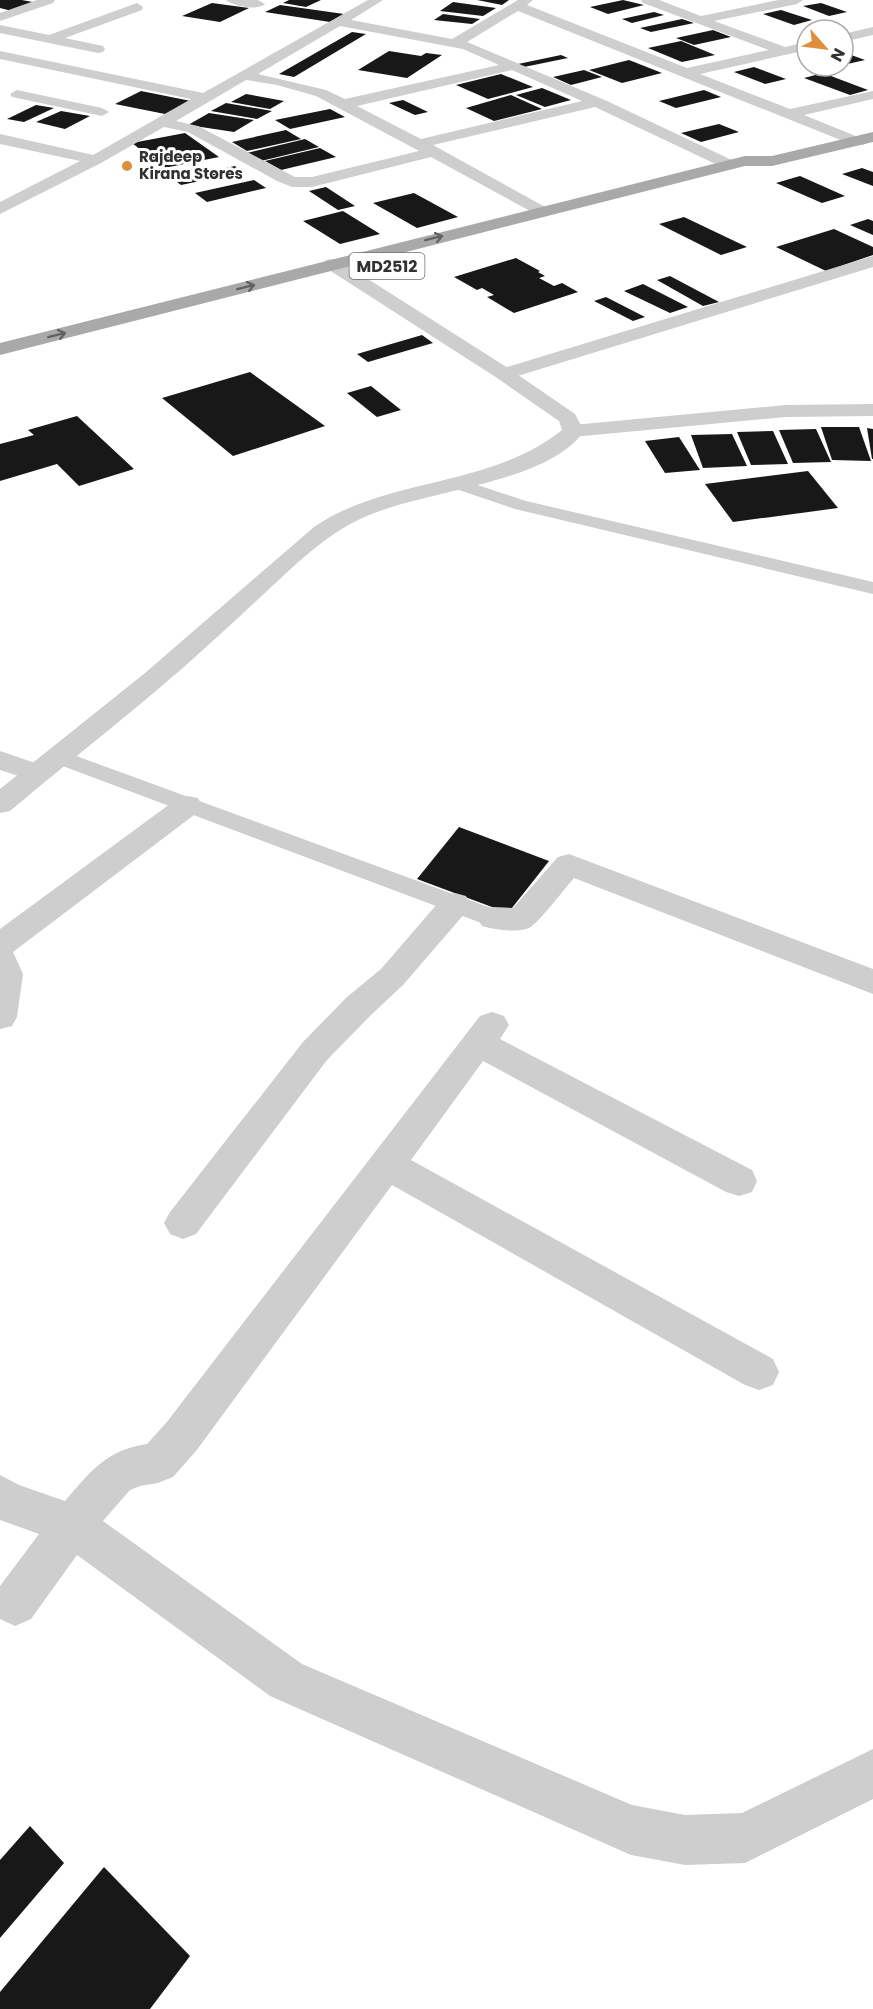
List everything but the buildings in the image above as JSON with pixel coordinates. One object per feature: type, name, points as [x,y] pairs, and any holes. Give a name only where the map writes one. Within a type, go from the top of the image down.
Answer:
[{"type":"main road","name":"MD2512","points":[[68,350],[541,212],[730,165],[772,161],[866,139]]},
{"type":"main road","name":"MD2512","points":[[0,350],[760,170],[772,161]]},
{"type":"street","points":[[0,17],[18,13],[49,0]]},
{"type":"street","points":[[232,0],[259,4]]},
{"type":"street","points":[[0,208],[8,198],[95,160],[377,0]]},
{"type":"street","points":[[647,0],[783,51]]},
{"type":"street","points":[[699,20],[765,3],[797,0]]},
{"type":"street","points":[[457,42],[523,3],[685,73],[789,114],[866,139]]},
{"type":"street","points":[[50,39],[137,7]]},
{"type":"street","points":[[0,9],[18,13]]},
{"type":"street","points":[[338,22],[457,42],[596,102],[730,165]]},
{"type":"street","points":[[0,29],[98,49]]},
{"type":"street","points":[[855,35],[873,31]]},
{"type":"street","points":[[685,73],[795,48]]},
{"type":"street","points":[[0,55],[206,98]]},
{"type":"street","points":[[344,104],[512,66]]},
{"type":"street","points":[[0,101],[72,70]]},
{"type":"street","points":[[245,76],[297,85],[344,104],[541,212]]},
{"type":"street","points":[[17,94],[102,112]]},
{"type":"street","points":[[789,114],[873,95]]},
{"type":"street","points":[[162,122],[201,133],[292,182],[312,182],[426,148],[596,102]]},
{"type":"street","points":[[0,139],[95,160]]},
{"type":"street","points":[[504,374],[873,261]]},
{"type":"street","points":[[341,270],[504,374],[568,418],[573,430]]},
{"type":"street","points":[[0,804],[153,680],[291,557],[339,520],[359,509],[456,483],[544,453],[562,442],[573,430],[786,411],[873,410]]},
{"type":"street","points":[[0,760],[37,773]]},
{"type":"street","points":[[0,945],[188,805]]},
{"type":"street","points":[[493,918],[521,919],[569,864],[873,982]]},
{"type":"street","points":[[183,1223],[315,1051],[359,1006],[392,977],[455,904]]},
{"type":"street","points":[[0,957],[7,974],[0,1017]]},
{"type":"street","points":[[15,1604],[72,1526],[115,1476],[135,1467],[158,1463],[181,1437],[485,1034],[739,1181]]},
{"type":"street","points":[[387,1164],[759,1372]]},
{"type":"street","points":[[0,1496],[5,1501],[72,1526],[286,1680],[631,1830],[686,1840],[745,1838],[873,1773]]},
{"type":"lane","points":[[456,483],[521,505],[873,588]]},
{"type":"lane","points":[[60,757],[493,918]]},
{"type":"place","name":"Rajdeep Kirana Stores","points":[[127,166]]}]
